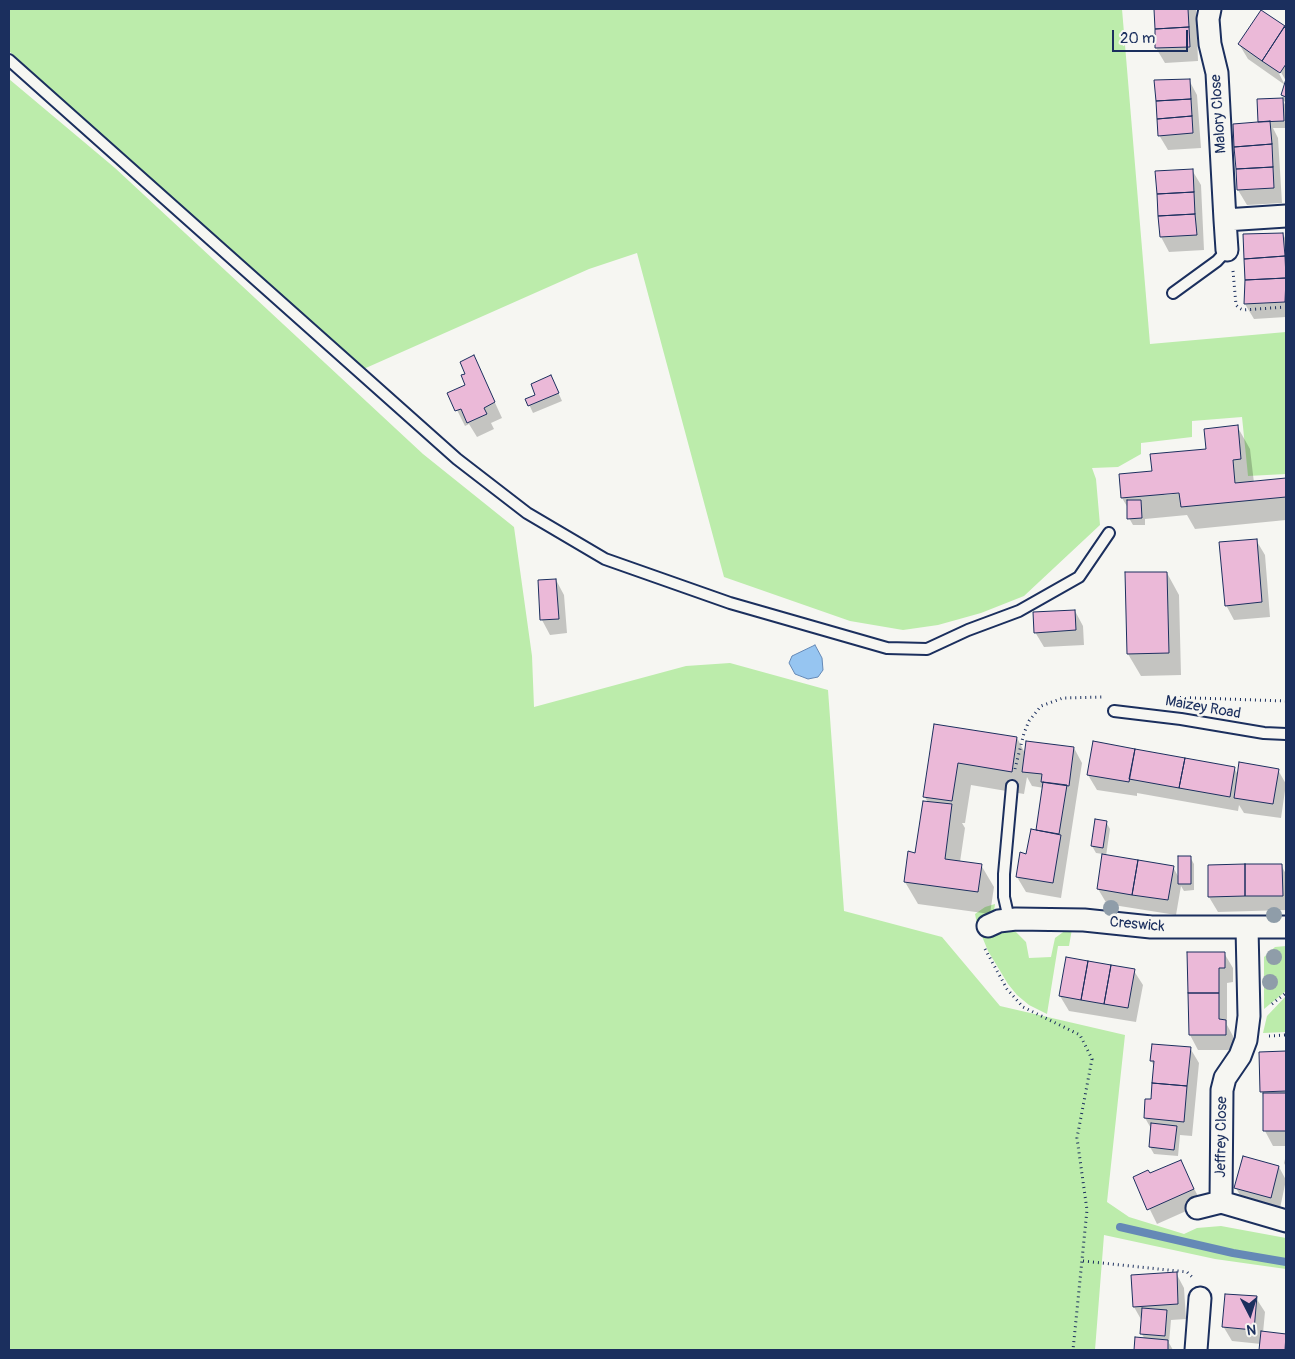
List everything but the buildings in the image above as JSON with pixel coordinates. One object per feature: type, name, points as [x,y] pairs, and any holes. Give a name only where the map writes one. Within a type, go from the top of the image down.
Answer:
[{"type":"street","name":"Malory Close","points":[[1210,9],[1208,19],[1210,44],[1217,73],[1227,250]]},
{"type":"street","points":[[1225,220],[1286,216]]},
{"type":"street","name":"Creswick","points":[[985,935],[1009,919],[1084,920],[1151,927],[1286,927]]},
{"type":"street","name":"Jeffrey Close","points":[[1220,1202],[1222,1090],[1225,1078],[1240,1056],[1246,1040],[1249,1016],[1247,928]]},
{"type":"street","points":[[1197,1208],[1220,1202],[1286,1221]]},
{"type":"street","points":[[1196,1350],[1200,1298]]},
{"type":"lane","points":[[9,60],[457,459],[527,512],[605,559],[730,603],[887,648],[927,649],[968,630],[1018,611],[1079,577],[1109,533]]},
{"type":"lane","points":[[1173,293],[1217,261],[1227,250]]},
{"type":"lane","name":"Maizey Road","points":[[1114,711],[1173,717],[1264,733],[1286,734]]},
{"type":"lane","points":[[1009,919],[1004,896],[1004,874],[1012,786]]},
{"type":"path","points":[[1227,250],[1232,270],[1236,305],[1239,308],[1243,310],[1286,307]]},
{"type":"path","points":[[985,935],[1002,982],[1023,1007],[1080,1034],[1090,1051],[1092,1068],[1076,1146],[1087,1210],[1072,1350]]},
{"type":"path","points":[[1083,1261],[1187,1272],[1193,1278],[1200,1298]]},
{"type":"green space","points":[[9,9],[1122,9],[1150,344],[1286,332],[1286,474],[1248,476],[1242,417],[1192,421],[1192,437],[1141,443],[1141,454],[1118,467],[1092,468],[1096,479],[1100,525],[1024,596],[981,613],[938,625],[903,630],[850,621],[724,577],[637,253],[589,269],[359,371],[9,51]]},
{"type":"green space","points":[[9,79],[115,168],[423,454],[514,527],[532,656],[534,707],[686,666],[730,663],[828,690],[844,911],[942,937],[1000,1006],[1125,1035],[1107,1202],[1129,1217],[1184,1234],[1197,1228],[1221,1226],[1286,1238],[1286,1269],[1215,1259],[1104,1235],[1095,1350],[9,1350]]},
{"type":"green space","points":[[995,904],[994,911],[979,918],[986,936],[1000,931],[1015,931],[1026,942],[1029,958],[1051,957],[1055,938],[1066,930],[1072,929],[1069,946],[1058,946],[1047,1014],[1029,1005],[1017,995],[988,951],[975,914],[985,907]]},
{"type":"green space","points":[[1286,946],[1286,991],[1264,1009],[1264,957],[1275,947]]},
{"type":"green space","points":[[1286,996],[1286,1032],[1263,1033],[1267,1016]]},
{"type":"water","points":[[815,645],[822,658],[823,670],[818,677],[808,679],[795,674],[789,663],[792,656]]},
{"type":"waterway","points":[[1120,1227],[1233,1253],[1286,1262]]}]
